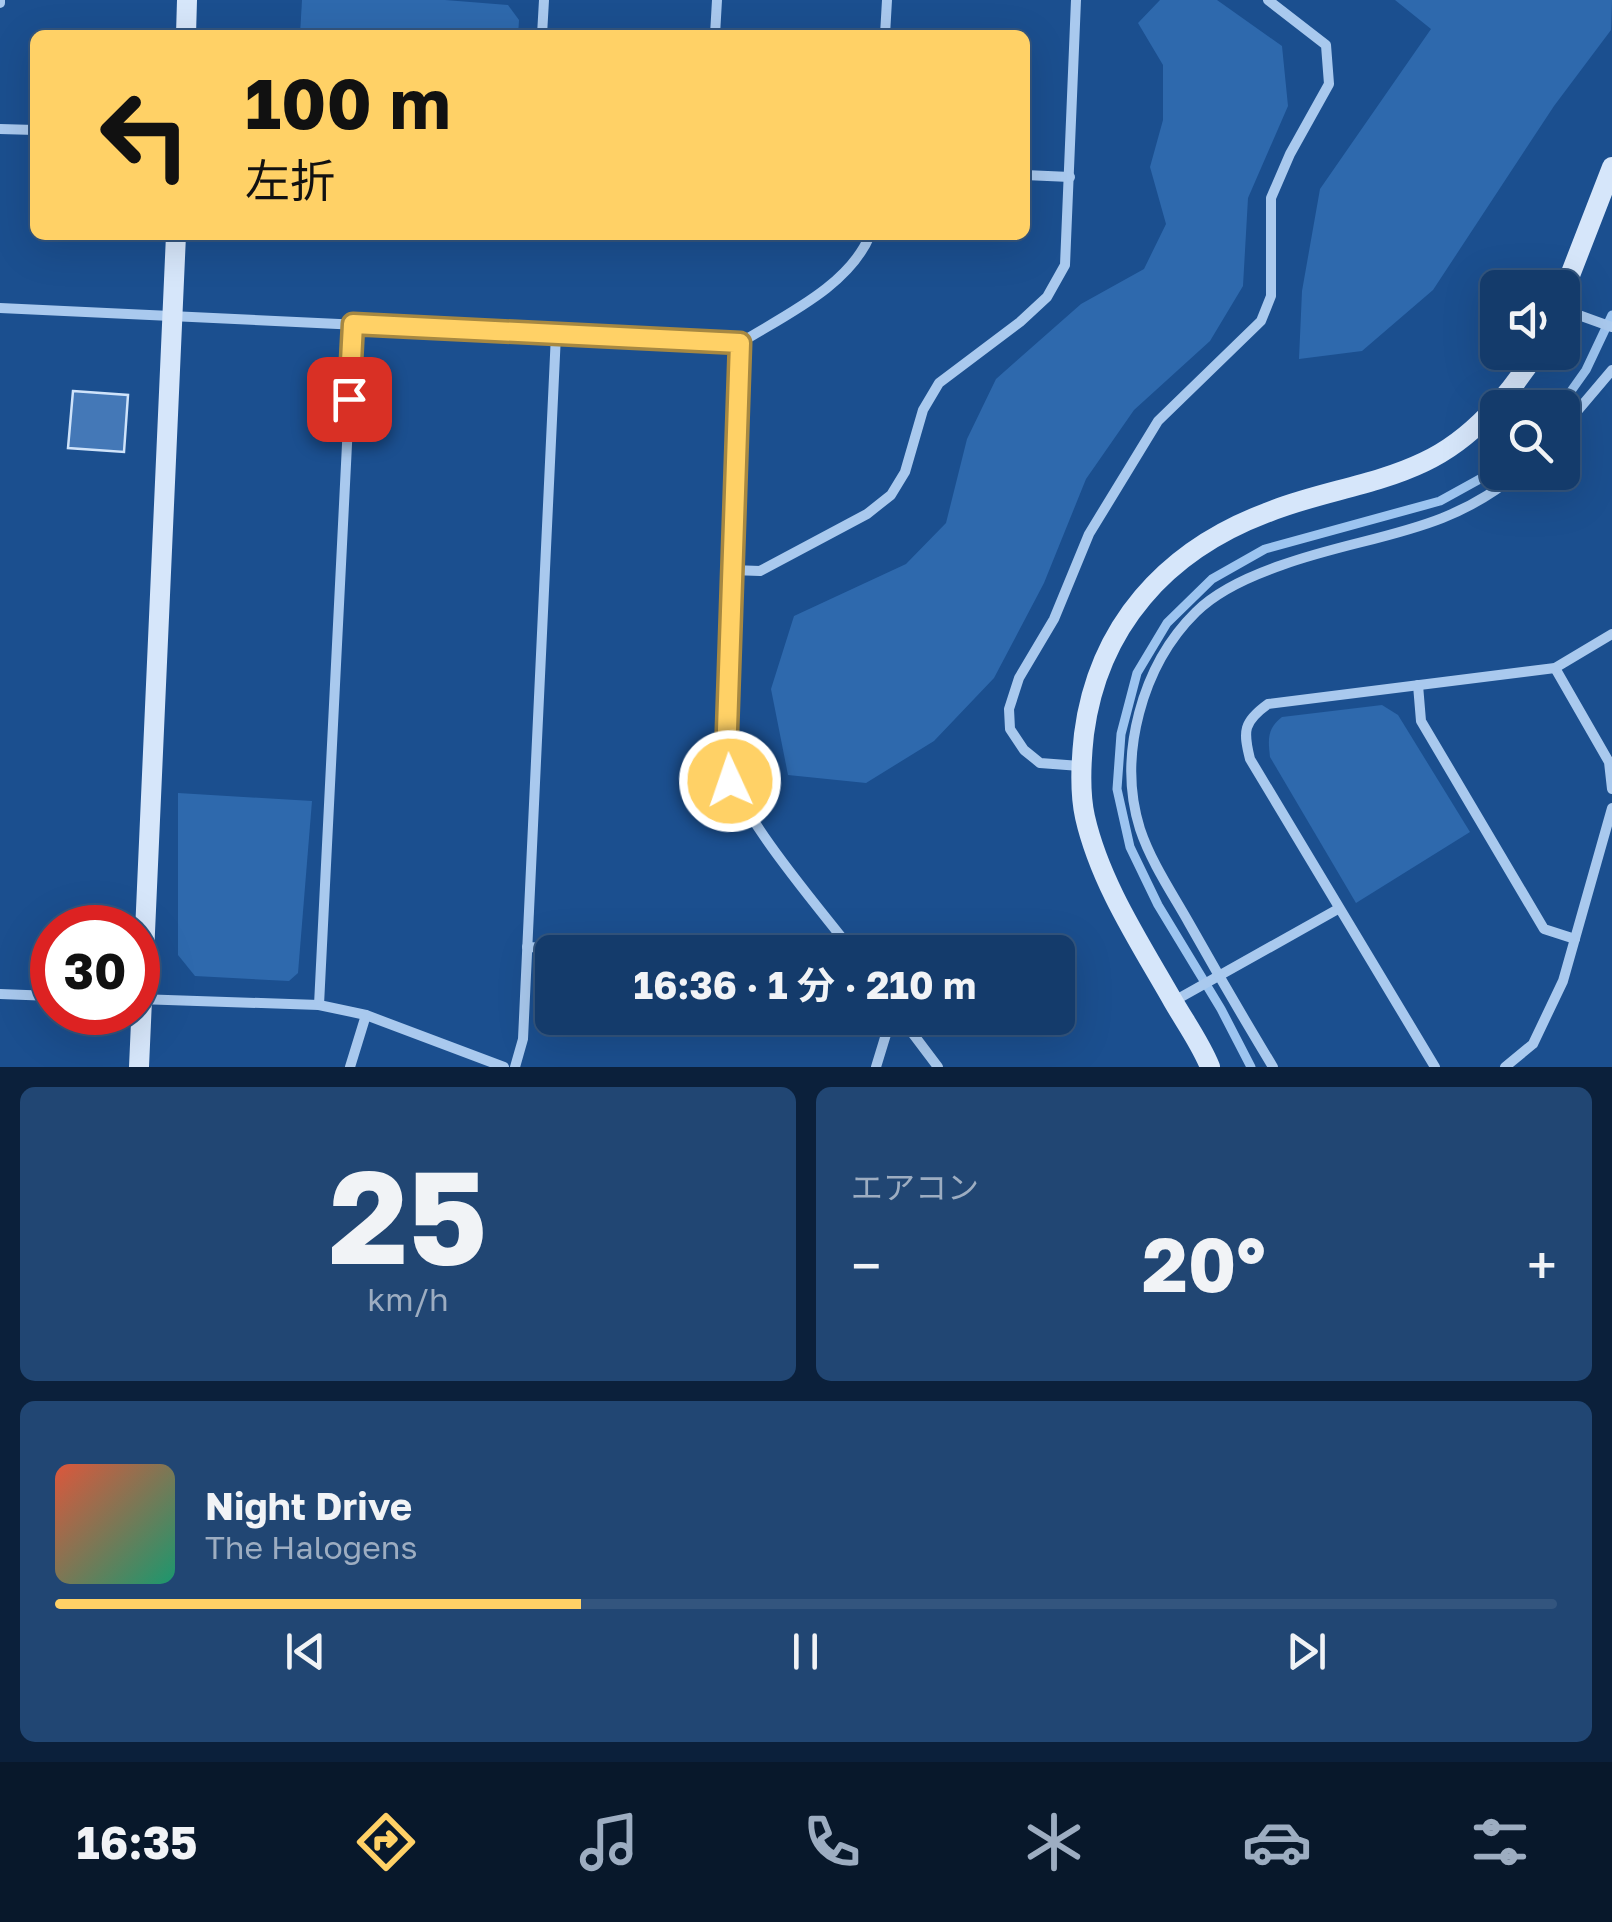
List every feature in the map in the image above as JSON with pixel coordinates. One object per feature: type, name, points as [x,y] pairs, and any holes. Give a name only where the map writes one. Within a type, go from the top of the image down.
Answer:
[{"type":"street","points":[[186,30],[187,0]]},
{"type":"street","points":[[542,30],[544,0]]},
{"type":"street","points":[[715,30],[717,0]]},
{"type":"street","points":[[885,30],[887,0]]},
{"type":"street","points":[[732,570],[760,571],[867,514],[892,495],[904,472],[923,410],[938,383],[1020,322],[1046,297],[1065,264],[1076,0]]},
{"type":"street","points":[[1080,766],[1040,763],[1024,750],[1010,729],[1009,709],[1020,678],[1054,619],[1089,534],[1158,422],[1261,320],[1271,296],[1271,198],[1290,154],[1329,84],[1326,44],[1268,0]]},
{"type":"street","points":[[0,129],[30,130]]},
{"type":"street","points":[[1572,270],[1612,167]]},
{"type":"street","points":[[1030,175],[1070,177]]},
{"type":"street","points":[[144,905],[176,240]]},
{"type":"street","points":[[0,308],[740,343],[821,292],[863,251],[868,240]]},
{"type":"street","points":[[1580,315],[1612,327]]},
{"type":"street","points":[[319,1005],[353,324]]},
{"type":"street","points":[[515,1067],[523,1039],[556,334]]},
{"type":"street","points":[[740,343],[726,760],[730,781],[746,810],[840,935]]},
{"type":"street","points":[[1210,1067],[1108,884],[1085,816],[1080,766],[1088,708],[1107,650],[1143,593],[1194,548],[1266,512],[1354,489],[1426,461],[1477,426],[1512,391],[1525,370]]},
{"type":"street","points":[[1580,408],[1612,370]]},
{"type":"street","points":[[1272,1067],[1166,884],[1140,828],[1132,782],[1136,733],[1146,686],[1167,648],[1198,610],[1247,578],[1468,510],[1495,490]]},
{"type":"street","points":[[1435,1067],[1250,760],[1244,734],[1252,715],[1268,704],[1555,668],[1612,634]]},
{"type":"street","points":[[1555,668],[1609,762],[1612,789]]},
{"type":"street","points":[[1418,685],[1421,722],[1544,929],[1575,939]]},
{"type":"street","points":[[1505,1067],[1533,1044],[1563,981],[1612,808]]},
{"type":"street","points":[[1173,1002],[1338,909]]},
{"type":"street","points":[[527,948],[535,948]]},
{"type":"street","points":[[0,994],[30,995]]},
{"type":"street","points":[[160,1000],[319,1005],[366,1015],[504,1067]]},
{"type":"street","points":[[350,1067],[366,1015]]},
{"type":"street","points":[[139,1035],[139,1067]]},
{"type":"street","points":[[876,1067],[886,1035]]},
{"type":"street","points":[[914,1035],[938,1067]]},
{"type":"shaded area","points":[[302,0],[445,0],[508,5],[519,20],[518,30],[300,30]]},
{"type":"shaded area","points":[[1160,0],[1217,0],[1282,46],[1288,106],[1248,198],[1243,286],[1210,341],[1134,410],[1086,479],[1044,583],[994,678],[934,741],[866,783],[788,775],[771,689],[794,616],[906,564],[946,523],[967,439],[996,379],[1081,304],[1144,269],[1166,224],[1150,167],[1163,120],[1163,65],[1138,23]]},
{"type":"shaded area","points":[[1395,0],[1612,0],[1611,30],[1554,106],[1433,290],[1362,351],[1299,359],[1302,291],[1320,189],[1431,29]]},
{"type":"shaded area","points":[[1382,705],[1398,715],[1470,832],[1356,903],[1270,757],[1269,740],[1271,730],[1282,717]]},
{"type":"shaded area","points":[[178,793],[312,801],[298,973],[289,981],[195,976],[178,955]]},
{"type":"building","points":[[73,391],[128,395],[124,452],[68,448]]},
{"type":"waterway","points":[[1572,390],[1586,370],[1612,315]]},
{"type":"waterway","points":[[1251,1067],[1158,905],[1130,847],[1117,789],[1121,734],[1137,673],[1167,623],[1212,579],[1265,549],[1440,501],[1480,479]]},
{"type":"route","points":[[349,399],[353,324],[740,343],[726,760],[730,781]]}]
